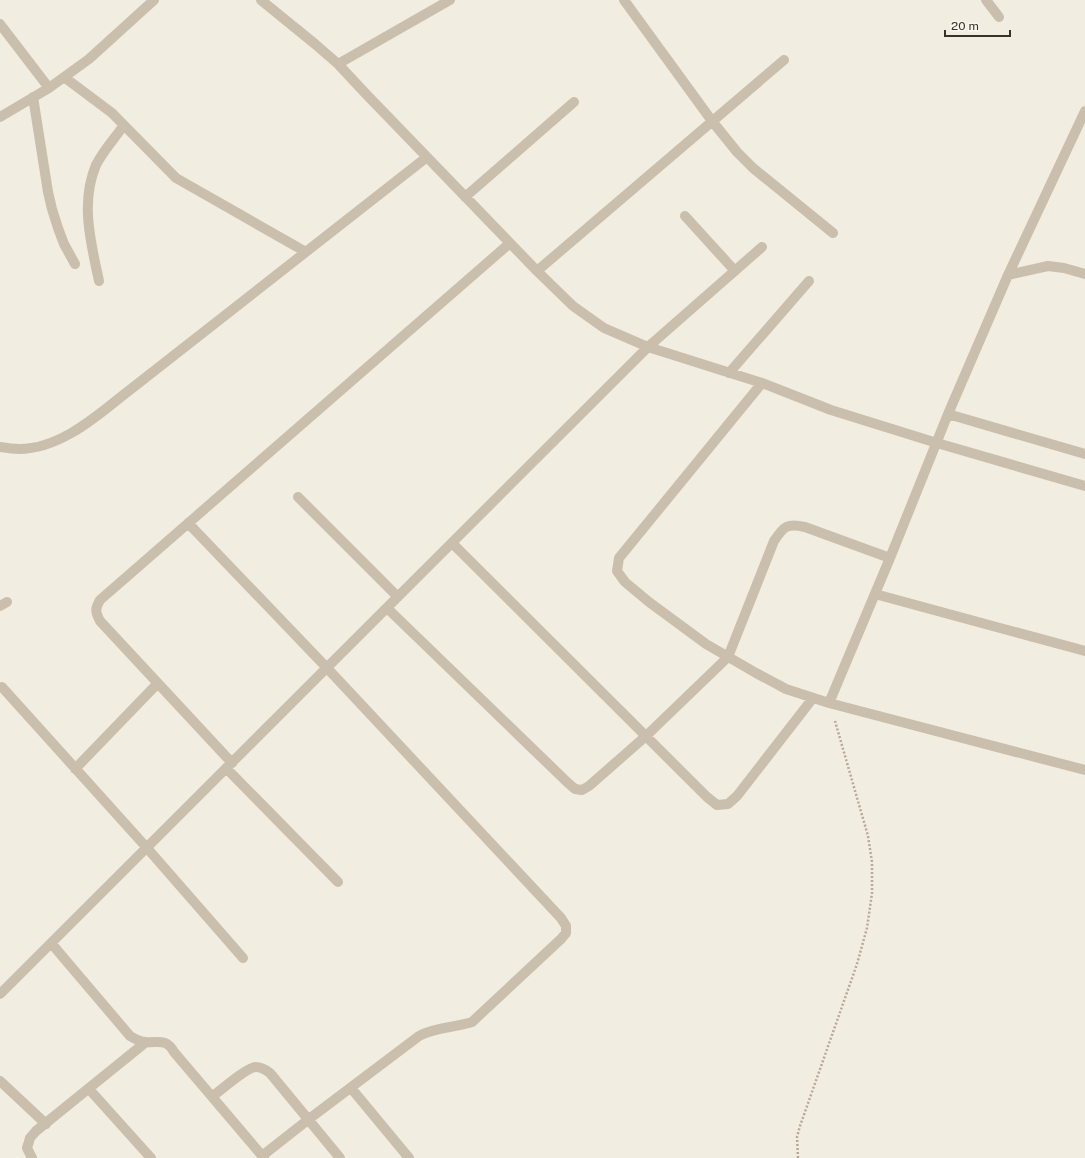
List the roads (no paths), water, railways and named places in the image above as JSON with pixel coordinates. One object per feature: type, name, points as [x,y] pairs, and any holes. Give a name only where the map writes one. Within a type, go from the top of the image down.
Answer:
[{"type":"street","points":[[0,117],[49,88],[89,59],[154,0]]},
{"type":"street","points":[[261,0],[338,64],[537,271],[573,306],[604,328],[648,348],[762,383],[831,410],[937,443],[1085,486]]},
{"type":"street","points":[[338,64],[450,0]]},
{"type":"street","points":[[624,0],[712,121],[737,152],[753,168],[833,233]]},
{"type":"street","points":[[986,0],[999,17]]},
{"type":"street","points":[[0,24],[49,88]]},
{"type":"street","points":[[537,271],[784,60]]},
{"type":"street","points":[[64,77],[112,114],[176,178],[306,252]]},
{"type":"street","points":[[33,97],[52,209],[64,244],[75,264]]},
{"type":"street","points":[[465,197],[574,102]]},
{"type":"street","points":[[829,703],[948,414],[1008,275],[1085,111]]},
{"type":"street","points":[[99,281],[89,233],[88,201],[90,184],[96,165],[124,125]]},
{"type":"street","points":[[0,447],[19,449],[35,447],[55,441],[94,419],[426,157]]},
{"type":"street","points":[[685,216],[736,271]]},
{"type":"street","points":[[338,882],[229,766],[158,683],[100,621],[96,612],[97,605],[100,600],[510,243]]},
{"type":"street","points":[[0,994],[648,348],[762,247]]},
{"type":"street","points":[[1008,275],[1048,266],[1064,268],[1085,274]]},
{"type":"street","points":[[729,373],[809,281]]},
{"type":"street","points":[[762,383],[619,558],[617,571],[625,582],[649,602],[706,644],[786,689],[829,703],[1085,770]]},
{"type":"street","points":[[948,414],[1085,454]]},
{"type":"street","points":[[298,497],[398,597]]},
{"type":"street","points":[[51,943],[130,1036],[139,1041],[163,1042],[170,1045],[263,1157],[308,1119],[419,1036],[429,1031],[472,1022],[566,933],[566,926],[550,907],[327,668],[188,523]]},
{"type":"street","points":[[387,608],[575,789],[582,790],[589,786],[646,736],[728,657],[774,541],[780,532],[787,526],[796,525],[805,527],[890,558]]},
{"type":"street","points":[[452,543],[707,797],[717,805],[728,804],[737,796],[814,698]]},
{"type":"street","points":[[875,594],[1085,651]]},
{"type":"street","points":[[75,769],[158,683]]},
{"type":"street","points":[[2,687],[147,848],[243,958]]},
{"type":"street","points":[[32,1158],[28,1148],[30,1138],[146,1042]]},
{"type":"street","points":[[212,1097],[246,1071],[255,1066],[263,1068],[270,1073],[340,1158]]},
{"type":"street","points":[[0,1081],[46,1124]]},
{"type":"street","points":[[351,1088],[409,1158]]},
{"type":"street","points":[[89,1089],[151,1158]]}]
